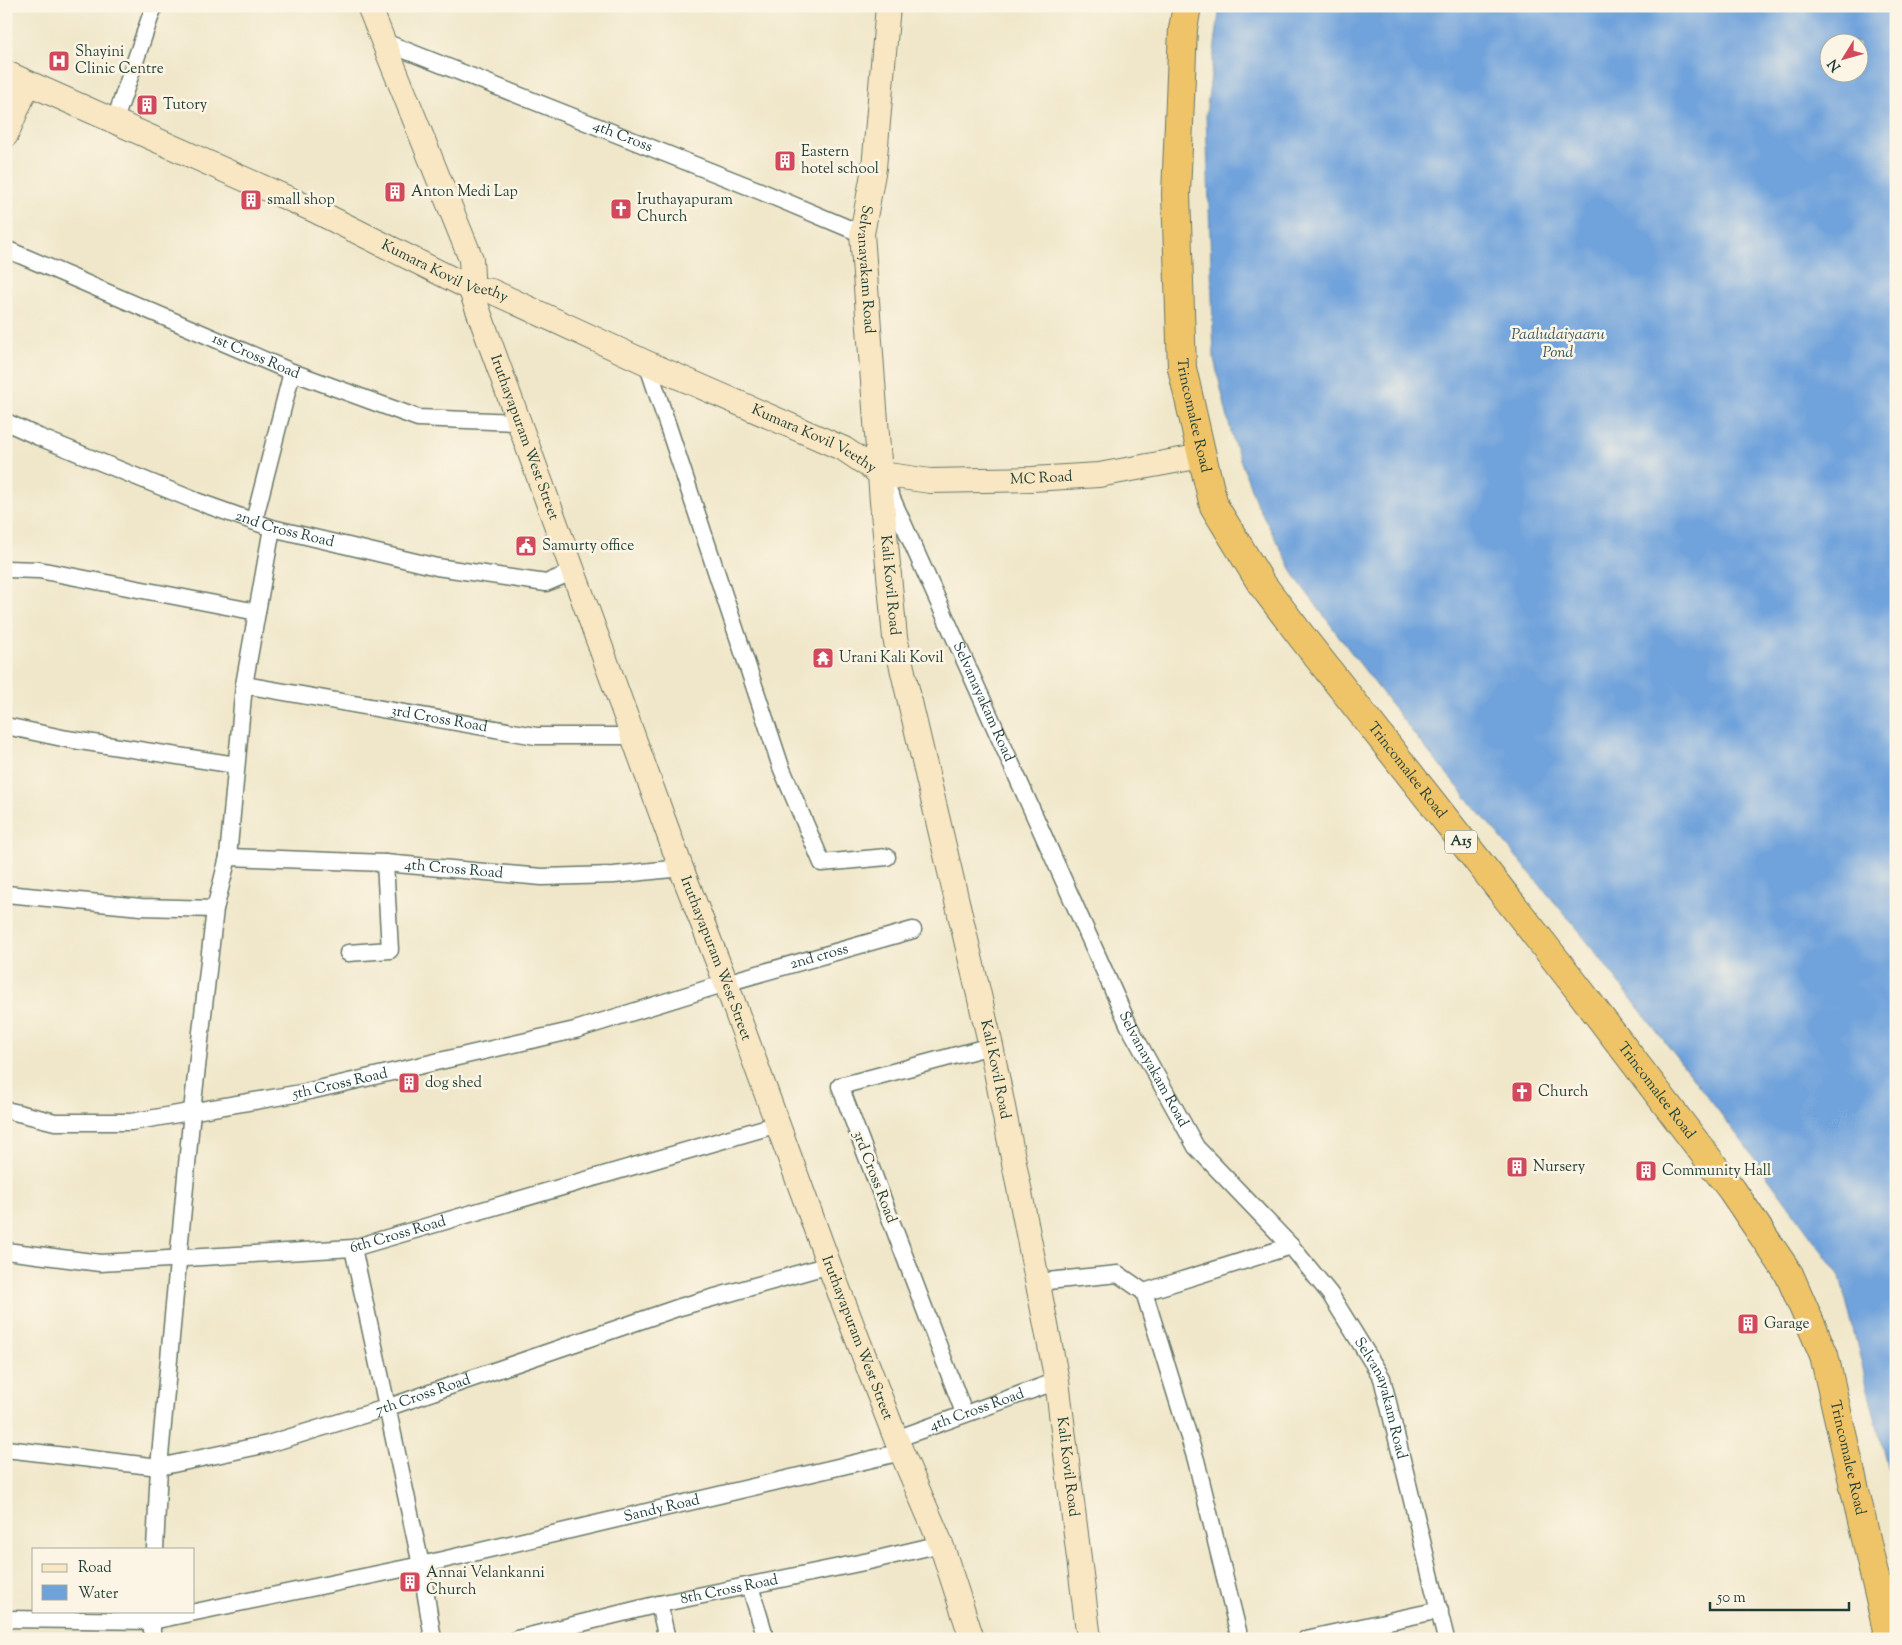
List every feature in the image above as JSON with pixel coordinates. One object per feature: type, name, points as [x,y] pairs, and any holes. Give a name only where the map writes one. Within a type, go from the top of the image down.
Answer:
[{"type":"highway","name":"Trincomalee Road","points":[[1187,6],[1183,30],[1176,194],[1182,368],[1214,506],[1261,582],[1470,854],[1573,982],[1732,1190],[1789,1274],[1824,1355],[1889,1639]]},
{"type":"main road","name":"Iruthayapuram West Street","points":[[369,6],[471,259],[471,282],[518,422],[634,736],[680,868],[726,982],[829,1264],[899,1446],[941,1544],[972,1639]]},
{"type":"main road","name":"Selvanayakam Road","points":[[882,502],[862,234],[874,168],[888,6]]},
{"type":"main road","name":"Kumara Kovil Veethy","points":[[6,73],[314,210],[647,363],[844,449],[881,474]]},
{"type":"main road","points":[[6,135],[28,82]]},
{"type":"main road","name":"MC Road","points":[[881,474],[930,481],[1032,479],[1099,475],[1202,456]]},
{"type":"main road","name":"Kali Kovil Road","points":[[882,502],[895,638],[991,1046],[1057,1381],[1089,1639]]},
{"type":"street","points":[[115,120],[154,6]]},
{"type":"street","name":"4th Cross","points":[[382,41],[760,191],[862,234]]},
{"type":"street","name":"1st Cross Road","points":[[6,249],[292,372],[418,418],[518,422]]},
{"type":"street","points":[[647,363],[781,766],[822,863],[887,857]]},
{"type":"street","points":[[254,521],[292,372]]},
{"type":"street","name":"2nd Cross Road","points":[[6,422],[196,501],[272,528],[437,567],[546,583],[574,571]]},
{"type":"street","name":"Selvanayakam Road","points":[[881,474],[1129,1026],[1196,1147],[1291,1246],[1330,1294],[1382,1378],[1446,1639]]},
{"type":"street","points":[[155,1548],[159,1467],[180,1258],[192,1111],[215,910],[228,857],[244,684],[272,528]]},
{"type":"street","points":[[6,569],[39,570],[257,612]]},
{"type":"street","name":"3rd Cross Road","points":[[244,684],[536,736],[634,736]]},
{"type":"street","points":[[6,726],[67,739],[236,765]]},
{"type":"street","name":"4th Cross Road","points":[[228,857],[385,863],[542,877],[614,875],[680,868]]},
{"type":"street","points":[[348,953],[390,950],[385,863]]},
{"type":"street","points":[[6,894],[141,907],[215,910]]},
{"type":"street","name":"2nd cross","points":[[726,982],[913,930]]},
{"type":"street","name":"5th Cross Road","points":[[6,1110],[55,1122],[131,1122],[302,1093],[575,1030],[726,982]]},
{"type":"street","name":"3rd Cross Road","points":[[964,1414],[840,1086],[991,1046]]},
{"type":"street","name":"6th Cross Road","points":[[6,1252],[100,1263],[353,1248],[778,1124]]},
{"type":"street","points":[[1144,1292],[1291,1246]]},
{"type":"street","points":[[353,1248],[421,1565],[433,1639]]},
{"type":"street","name":"7th Cross Road","points":[[6,1449],[159,1467],[268,1444],[386,1408],[680,1307],[829,1264]]},
{"type":"street","points":[[1037,1282],[1118,1274],[1144,1292],[1196,1460],[1240,1639]]},
{"type":"street","name":"4th Cross Road","points":[[899,1446],[964,1414],[1057,1381]]},
{"type":"street","name":"Sandy Road","points":[[195,1608],[421,1565],[899,1446]]},
{"type":"street","name":"8th Cross Road","points":[[517,1639],[659,1604],[941,1544]]},
{"type":"street","points":[[750,1586],[766,1639]]},
{"type":"street","points":[[659,1604],[667,1639]]},
{"type":"street","points":[[1306,1639],[1440,1610]]},
{"type":"street","name":"Sandy Road","points":[[152,1616],[173,1612]]},
{"type":"street","points":[[6,1619],[152,1616],[152,1639]]},
{"type":"water","name":"Paaludaiyaaru Pond","points":[[1220,6],[1896,6],[1896,1503],[1840,1276],[1741,1140],[1582,935],[1417,738],[1296,578],[1256,502],[1233,440],[1214,359],[1206,114]]},
{"type":"place","name":"Shayini Clinic Centre","points":[[59,61]]},
{"type":"place","name":"Tutory","points":[[147,105]]},
{"type":"place","name":"Eastern hotel school","points":[[785,161]]},
{"type":"place","name":"Anton Medi Lap","points":[[395,192]]},
{"type":"place","name":"small shop","points":[[251,200]]},
{"type":"place","name":"Iruthayapuram Church","points":[[621,209]]},
{"type":"place","name":"Samurty office","points":[[526,546]]},
{"type":"place","name":"Urani Kali Kovil","points":[[823,658]]},
{"type":"place","name":"dog shed","points":[[409,1083]]},
{"type":"place","name":"Church","points":[[1522,1092]]},
{"type":"place","name":"Nursery","points":[[1517,1167]]},
{"type":"place","name":"Community Hall","points":[[1646,1171]]},
{"type":"place","name":"Garage","points":[[1748,1324]]},
{"type":"place","name":"Annai Velankanni Church","points":[[410,1582]]}]
